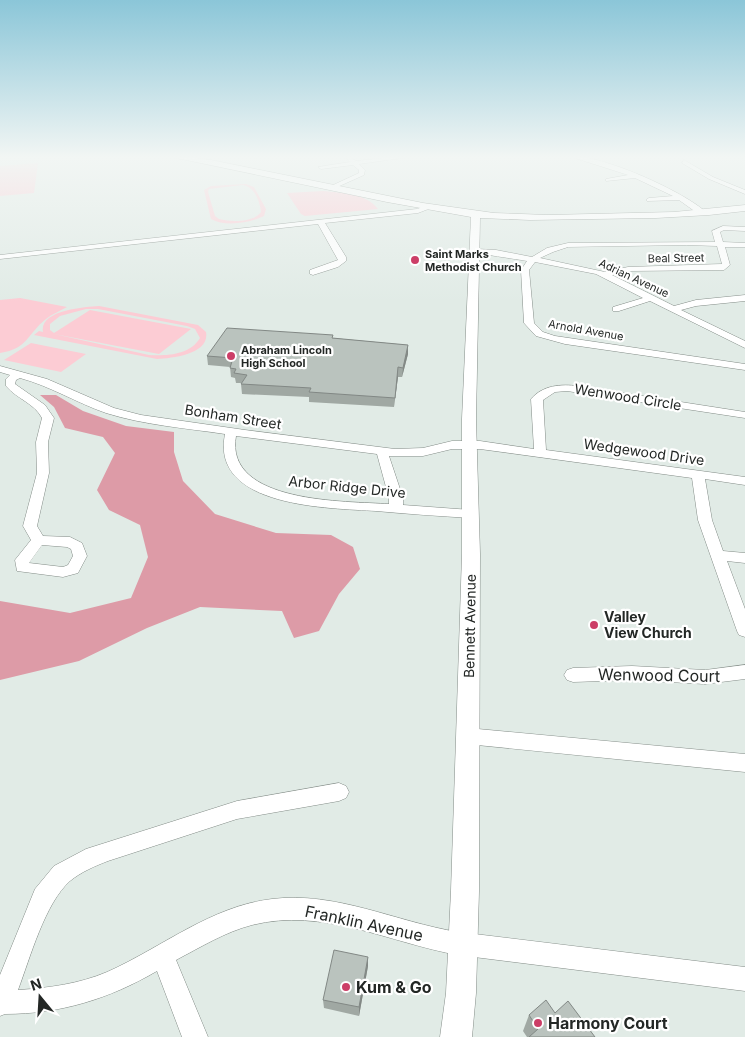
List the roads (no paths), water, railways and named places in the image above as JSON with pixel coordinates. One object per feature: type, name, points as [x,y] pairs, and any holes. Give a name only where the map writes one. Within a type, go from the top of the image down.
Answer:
[{"type":"main road","points":[[420,205],[476,215],[530,217],[703,213],[745,208]]},
{"type":"main road","name":"Bennett Avenue","points":[[456,1037],[463,944],[471,514],[469,401],[476,215]]},
{"type":"street","points":[[692,205],[703,213]]},
{"type":"street","points":[[0,257],[418,211],[428,207]]},
{"type":"street","points":[[313,272],[342,261],[342,257],[320,221]]},
{"type":"street","points":[[720,244],[716,232],[717,229],[745,229]]},
{"type":"street","points":[[534,260],[554,248],[568,245],[720,244],[745,246]]},
{"type":"street","name":"Beal Street","points":[[603,275],[628,269],[721,268],[726,265],[720,244]]},
{"type":"street","name":"Adrian Avenue","points":[[476,251],[496,252],[603,275],[745,344]]},
{"type":"street","name":"Arnold Avenue","points":[[534,260],[526,266],[525,277],[529,323],[531,328],[538,334],[565,341],[745,368]]},
{"type":"street","points":[[616,309],[652,298]]},
{"type":"street","points":[[673,309],[696,303],[745,298]]},
{"type":"street","points":[[734,339],[745,336]]},
{"type":"street","name":"Bonham Street","points":[[0,369],[47,383],[110,410],[141,418],[382,452],[416,453],[446,446],[470,445]]},
{"type":"street","points":[[19,374],[11,379],[10,384],[20,394],[40,406],[48,418],[42,442],[43,474],[30,526],[38,540]]},
{"type":"street","name":"Wenwood Circle","points":[[540,453],[538,399],[542,394],[554,389],[578,389],[745,415]]},
{"type":"street","name":"Arbor Ridge Drive","points":[[231,432],[228,448],[235,468],[250,483],[267,492],[293,500],[471,514]]},
{"type":"street","name":"Wedgewood Drive","points":[[470,445],[745,481]]},
{"type":"street","points":[[382,452],[396,498],[396,509]]},
{"type":"street","points":[[698,474],[705,520],[745,631]]},
{"type":"street","points":[[718,555],[745,558]]},
{"type":"street","name":"Wenwood Court","points":[[573,675],[632,673],[705,677],[745,672]]},
{"type":"street","points":[[467,736],[745,763]]},
{"type":"street","points":[[0,1003],[42,897],[62,874],[86,859],[237,810],[339,792]]},
{"type":"street","name":"Franklin Avenue","points":[[0,1003],[39,1002],[85,993],[126,976],[201,933],[247,915],[293,908],[328,912],[408,933],[463,944],[745,979]]},
{"type":"street","points":[[163,956],[195,1037]]},
{"type":"place","name":"Saint Marks Methodist Church","points":[[415,260]]},
{"type":"place","name":"Abraham Lincoln High School","points":[[231,356]]},
{"type":"place","name":"Valley View Church","points":[[594,625]]},
{"type":"place","name":"Kum & Go","points":[[346,987]]},
{"type":"place","name":"Harmony Court","points":[[538,1023]]}]
